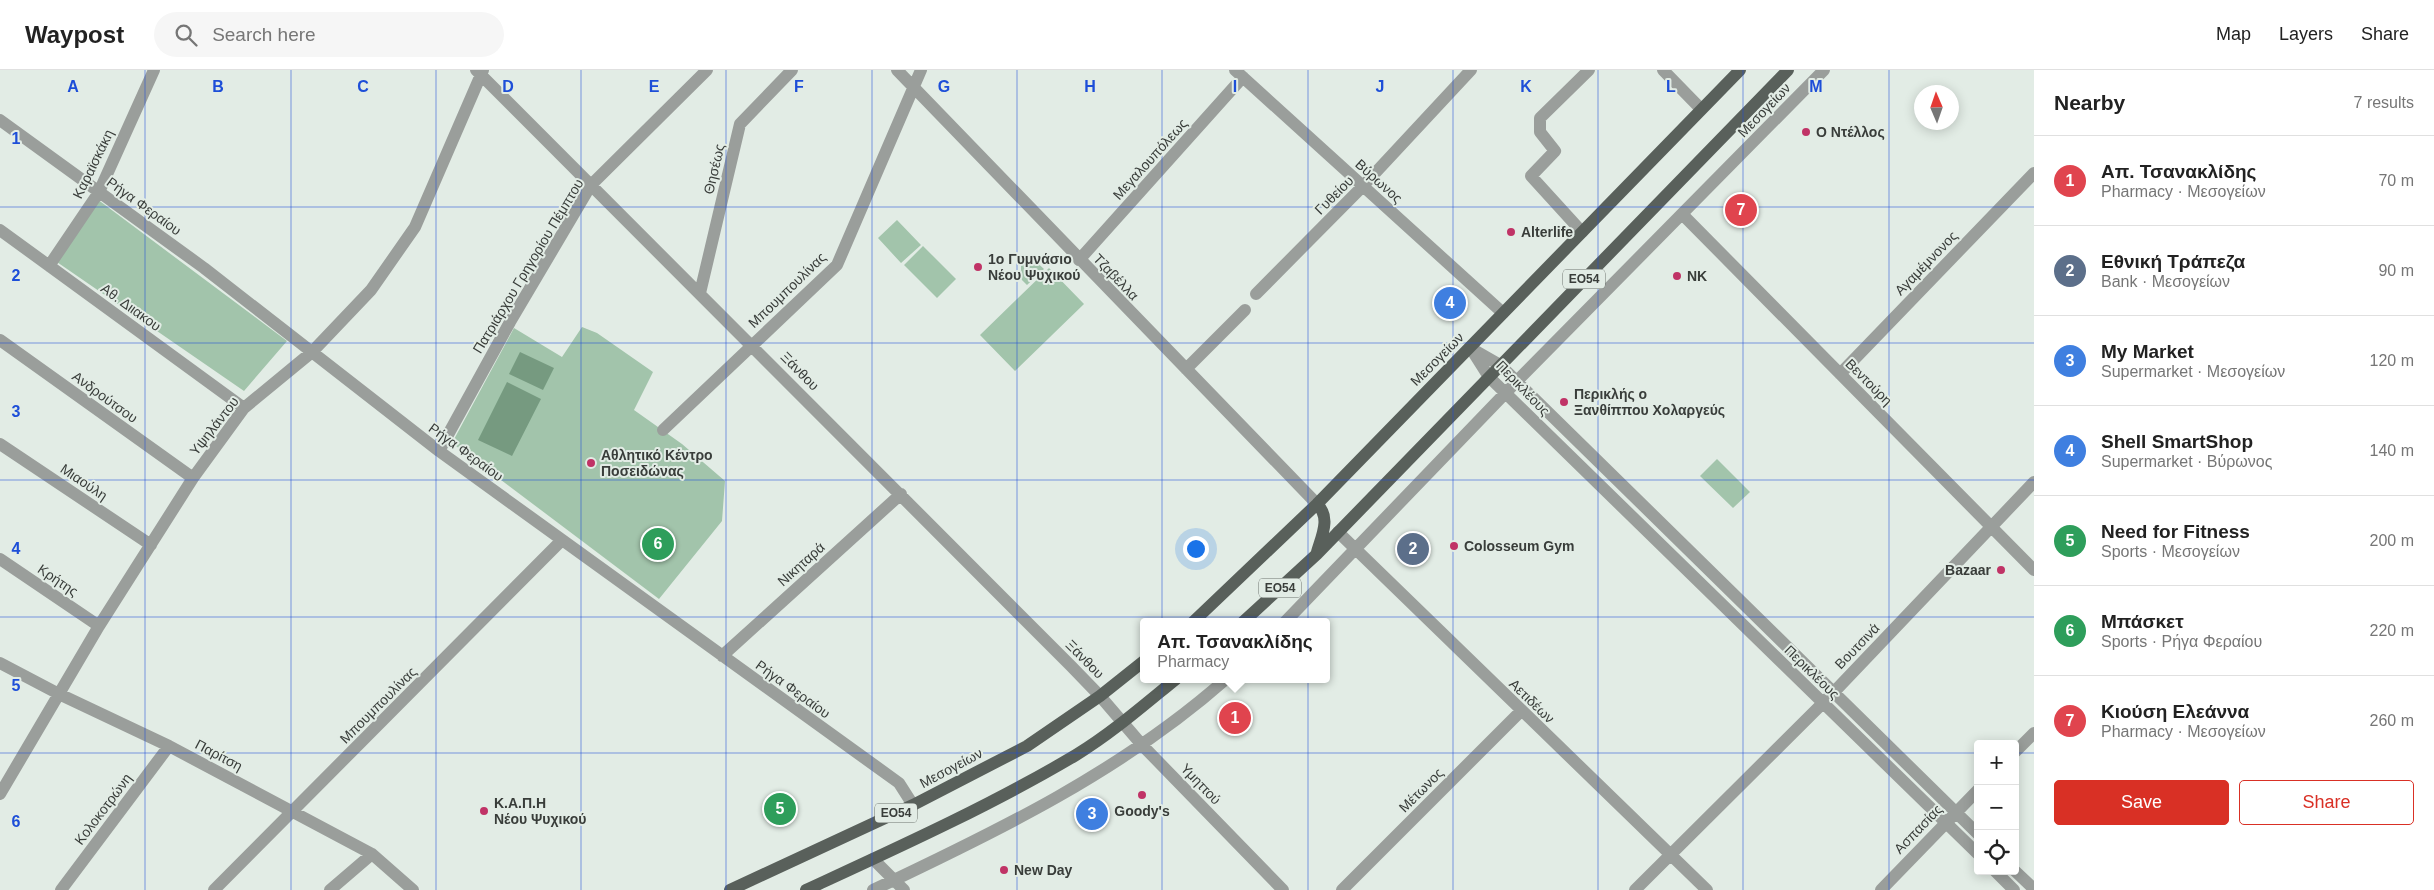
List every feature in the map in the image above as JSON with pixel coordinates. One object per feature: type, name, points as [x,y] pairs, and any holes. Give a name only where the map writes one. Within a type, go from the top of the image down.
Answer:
[{"type":"main road","name":"Μεσογείων","points":[[1198,618],[1317,504],[1740,70]]},
{"type":"main road","name":"Μεσογείων","points":[[1247,618],[1317,554],[1788,70]]},
{"type":"main road","points":[[1317,504],[1323,510],[1325,516],[1317,554]]},
{"type":"main road","name":"Μεσογείων","points":[[730,890],[913,805],[1027,746],[1100,696],[1140,665]]},
{"type":"main road","name":"ΕΟ54","points":[[806,890],[959,818],[1078,754],[1122,723],[1171,683]]},
{"type":"street","name":"Καραϊσκάκη","points":[[50,266],[99,192],[154,70]]},
{"type":"street","name":"Πατριάρχου Γρηγορίου Πέμπτου","points":[[439,451],[510,322],[591,185],[707,70]]},
{"type":"street","name":"Θησέως","points":[[700,293],[740,124],[792,70]]},
{"type":"street","name":"Τζαβέλλα","points":[[897,70],[1078,260],[1317,504]]},
{"type":"street","name":"Μπουμπουλίνας","points":[[662,430],[837,265],[920,70]]},
{"type":"street","name":"Γυθείου","points":[[1256,294],[1363,186],[1471,70]]},
{"type":"street","points":[[1582,232],[1531,176],[1555,151],[1540,132],[1540,118],[1589,70]]},
{"type":"street","points":[[1663,70],[1701,110]]},
{"type":"street","name":"Μεσογείων","points":[[1290,618],[1517,381],[1683,215],[1824,70]]},
{"type":"street","name":"Ξάνθου","points":[[480,72],[1100,696]]},
{"type":"street","name":"Υψηλάντου","points":[[0,794],[99,626],[193,478],[244,408],[312,352],[371,290],[415,227],[480,72]]},
{"type":"street","name":"Βύρωνος","points":[[1240,73],[1503,313]]},
{"type":"street","name":"Μεγαλουπόλεως","points":[[1078,260],[1240,73]]},
{"type":"street","name":"Ρήγα Φεραίου","points":[[0,120],[204,268],[439,451],[899,783],[913,805]]},
{"type":"street","name":"Αγαμέμνονος","points":[[1840,374],[2034,173]]},
{"type":"street","name":"Βεντούρη","points":[[1683,215],[2034,570]]},
{"type":"street","name":"Αθ. Διιακου","points":[[0,230],[244,408]]},
{"type":"street","points":[[1186,370],[1245,310]]},
{"type":"street","name":"Ανδρούτσου","points":[[0,340],[193,478]]},
{"type":"street","name":"Περικλέους","points":[[1470,348],[1500,364],[1974,830]]},
{"type":"street","name":"Περικλέους","points":[[1470,348],[1489,377],[1974,850]]},
{"type":"street","name":"Μιαούλη","points":[[0,444],[151,545]]},
{"type":"street","name":"Βουτσινά","points":[[1634,890],[1834,692],[2034,482]]},
{"type":"street","name":"Νικηταρά","points":[[722,656],[901,494]]},
{"type":"street","name":"Αετιδέων","points":[[1338,532],[1706,890]]},
{"type":"street","name":"Μπουμπουλίνας","points":[[214,890],[293,813],[562,540]]},
{"type":"street","name":"Κρήτης","points":[[0,558],[99,626]]},
{"type":"street","name":"Παρίτση","points":[[0,663],[59,694],[169,746],[372,854],[413,890]]},
{"type":"street","points":[[873,890],[1017,821],[1142,745],[1193,709],[1222,683]]},
{"type":"street","name":"Υμηττού","points":[[1100,696],[1142,745],[1283,890]]},
{"type":"street","name":"Μέτωνος","points":[[1342,890],[1521,711]]},
{"type":"street","points":[[2019,748],[2034,732]]},
{"type":"street","name":"Κολοκοτρώνη","points":[[61,890],[169,746]]},
{"type":"street","name":"Ασπασίας","points":[[1881,890],[1974,794]]},
{"type":"street","points":[[330,890],[372,854]]},
{"type":"street","points":[[873,859],[904,890]]},
{"type":"street","points":[[1999,875],[2014,890]]},
{"type":"street","points":[[2019,875],[2034,890]]},
{"type":"shaded area","points":[[97,199],[287,341],[244,391],[54,260]]},
{"type":"shaded area","points":[[897,220],[921,245],[901,263],[878,238]]},
{"type":"shaded area","points":[[923,246],[956,279],[937,298],[904,265]]},
{"type":"shaded area","points":[[1026,255],[1044,269],[1027,285],[1021,279],[1021,260]]},
{"type":"shaded area","points":[[1049,268],[1084,304],[1015,371],[980,335]]},
{"type":"shaded area","name":"Αθλητικό Κέντρο Ποσειδώνας","points":[[582,327],[597,333],[653,372],[634,410],[682,444],[725,481],[722,521],[659,599],[452,443],[514,328],[562,357]]},
{"type":"shaded area","points":[[520,352],[554,368],[543,390],[509,374]]},
{"type":"shaded area","points":[[507,382],[541,399],[512,456],[478,440]]},
{"type":"shaded area","points":[[1717,459],[1750,492],[1733,508],[1700,476]]},
{"type":"place","name":"Ο Ντέλλος","points":[[1806,132]]},
{"type":"place","name":"Κιούση Ελεάννα","points":[[1741,210]]},
{"type":"place","name":"Alterlife","points":[[1511,232]]},
{"type":"place","name":"1ο Γυμνάσιο Νέου Ψυχικού","points":[[978,267]]},
{"type":"place","name":"NK","points":[[1677,276]]},
{"type":"place","name":"Shell SmartShop","points":[[1450,303]]},
{"type":"place","name":"Περικλής ο Ξανθίππου Χολαργεύς","points":[[1564,402]]},
{"type":"place","name":"Αθλητικό Κέντρο Ποσειδώνας","points":[[591,463]]},
{"type":"place","name":"Μπάσκετ","points":[[658,544]]},
{"type":"place","name":"Colosseum Gym","points":[[1454,546]]},
{"type":"place","name":"Εθνική Τράπεζα","points":[[1413,549]]},
{"type":"place","name":"Bazaar","points":[[2001,570]]},
{"type":"place","name":"Απ. Τσανακλίδης","points":[[1235,718]]},
{"type":"place","name":"Goody's","points":[[1142,795]]},
{"type":"place","name":"Need for Fitness","points":[[780,809]]},
{"type":"place","name":"Κ.Α.Π.Η Νέου Ψυχικού","points":[[484,811]]},
{"type":"place","name":"My Market","points":[[1092,814]]},
{"type":"place","name":"New Day","points":[[1004,870]]}]
